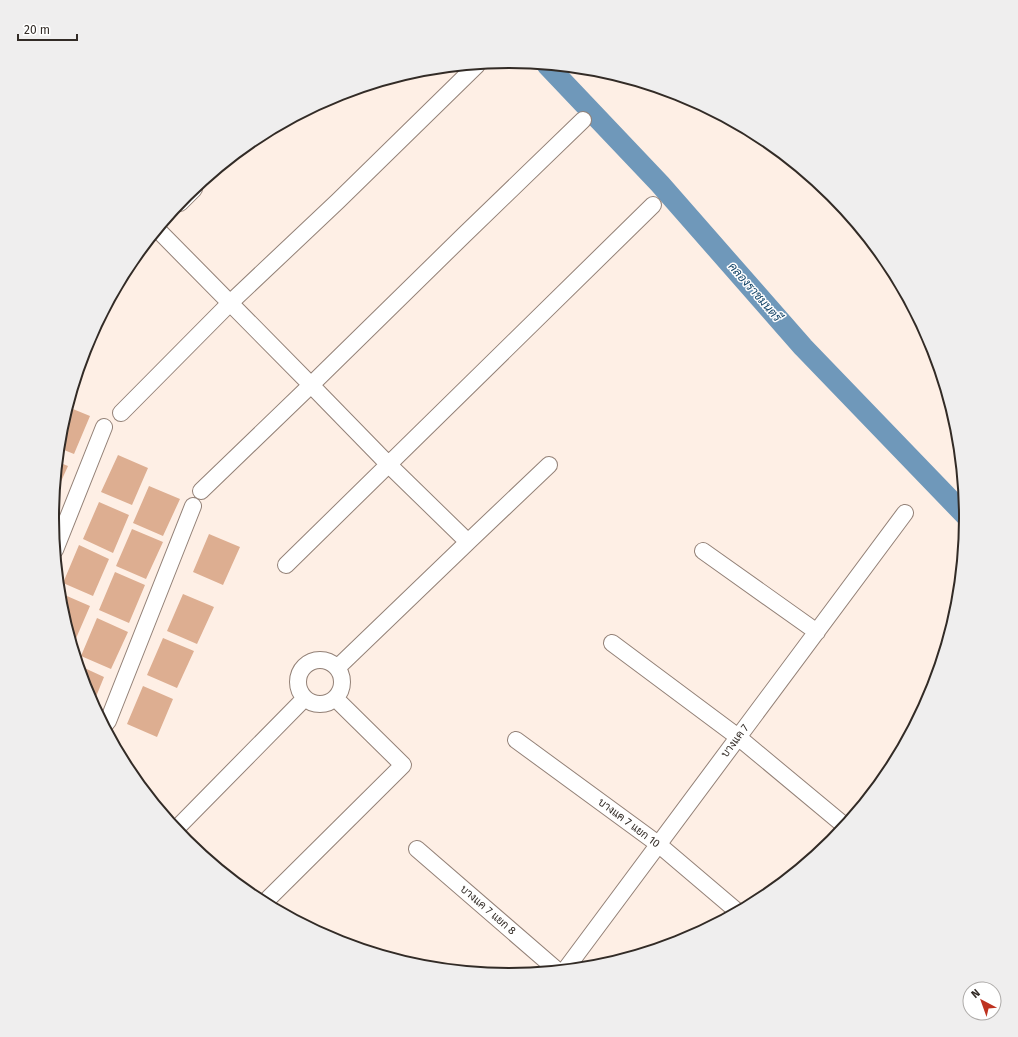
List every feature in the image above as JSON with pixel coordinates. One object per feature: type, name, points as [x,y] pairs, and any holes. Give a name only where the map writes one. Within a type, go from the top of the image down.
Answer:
[{"type":"street","points":[[120,414],[230,303],[338,201],[472,70]]},
{"type":"street","points":[[201,491],[583,120]]},
{"type":"street","points":[[286,566],[654,204]]},
{"type":"street","points":[[161,234],[389,465],[468,542]]},
{"type":"street","points":[[60,538],[104,427]]},
{"type":"street","points":[[337,668],[549,465]]},
{"type":"street","points":[[107,722],[193,506]]},
{"type":"street","name":"บางแค 7","points":[[569,965],[905,513]]},
{"type":"street","points":[[704,551],[817,632]]},
{"type":"street","points":[[612,643],[738,736],[840,822]]},
{"type":"street","points":[[317,660],[331,663],[337,668],[342,680],[342,686],[340,693],[336,698],[324,704],[316,704],[304,699],[300,693],[298,679],[300,672],[305,666],[310,662],[317,660]]},
{"type":"street","points":[[268,899],[402,765],[336,698]]},
{"type":"street","points":[[180,825],[304,699]]},
{"type":"street","name":"บางแค 7 แยก 10","points":[[516,740],[658,844],[734,908]]},
{"type":"street","name":"บางแค 7 แยก 8","points":[[417,850],[553,967]]},
{"type":"building","points":[[73,409],[90,416],[74,454],[65,450]]},
{"type":"building","points":[[118,455],[148,468],[132,505],[101,492]]},
{"type":"building","points":[[63,464],[68,466],[61,482]]},
{"type":"building","points":[[149,486],[180,499],[163,536],[133,523]]},
{"type":"building","points":[[99,502],[129,515],[113,553],[83,539]]},
{"type":"building","points":[[132,529],[163,542],[146,579],[116,566]]},
{"type":"building","points":[[209,534],[240,547],[223,585],[193,572]]},
{"type":"building","points":[[79,545],[109,559],[93,596],[64,583]]},
{"type":"building","points":[[115,572],[145,585],[129,623],[99,610]]},
{"type":"building","points":[[183,594],[214,607],[197,644],[167,631]]},
{"type":"building","points":[[66,596],[90,606],[75,640]]},
{"type":"building","points":[[97,618],[128,632],[111,669],[81,656]]},
{"type":"building","points":[[163,638],[194,651],[177,688],[147,675]]},
{"type":"building","points":[[85,668],[104,677],[96,697]]},
{"type":"building","points":[[143,686],[173,699],[157,737],[127,724]]},
{"type":"waterway","name":"คลองราชมนตรี","points":[[552,70],[660,184],[803,347],[959,508]]}]
